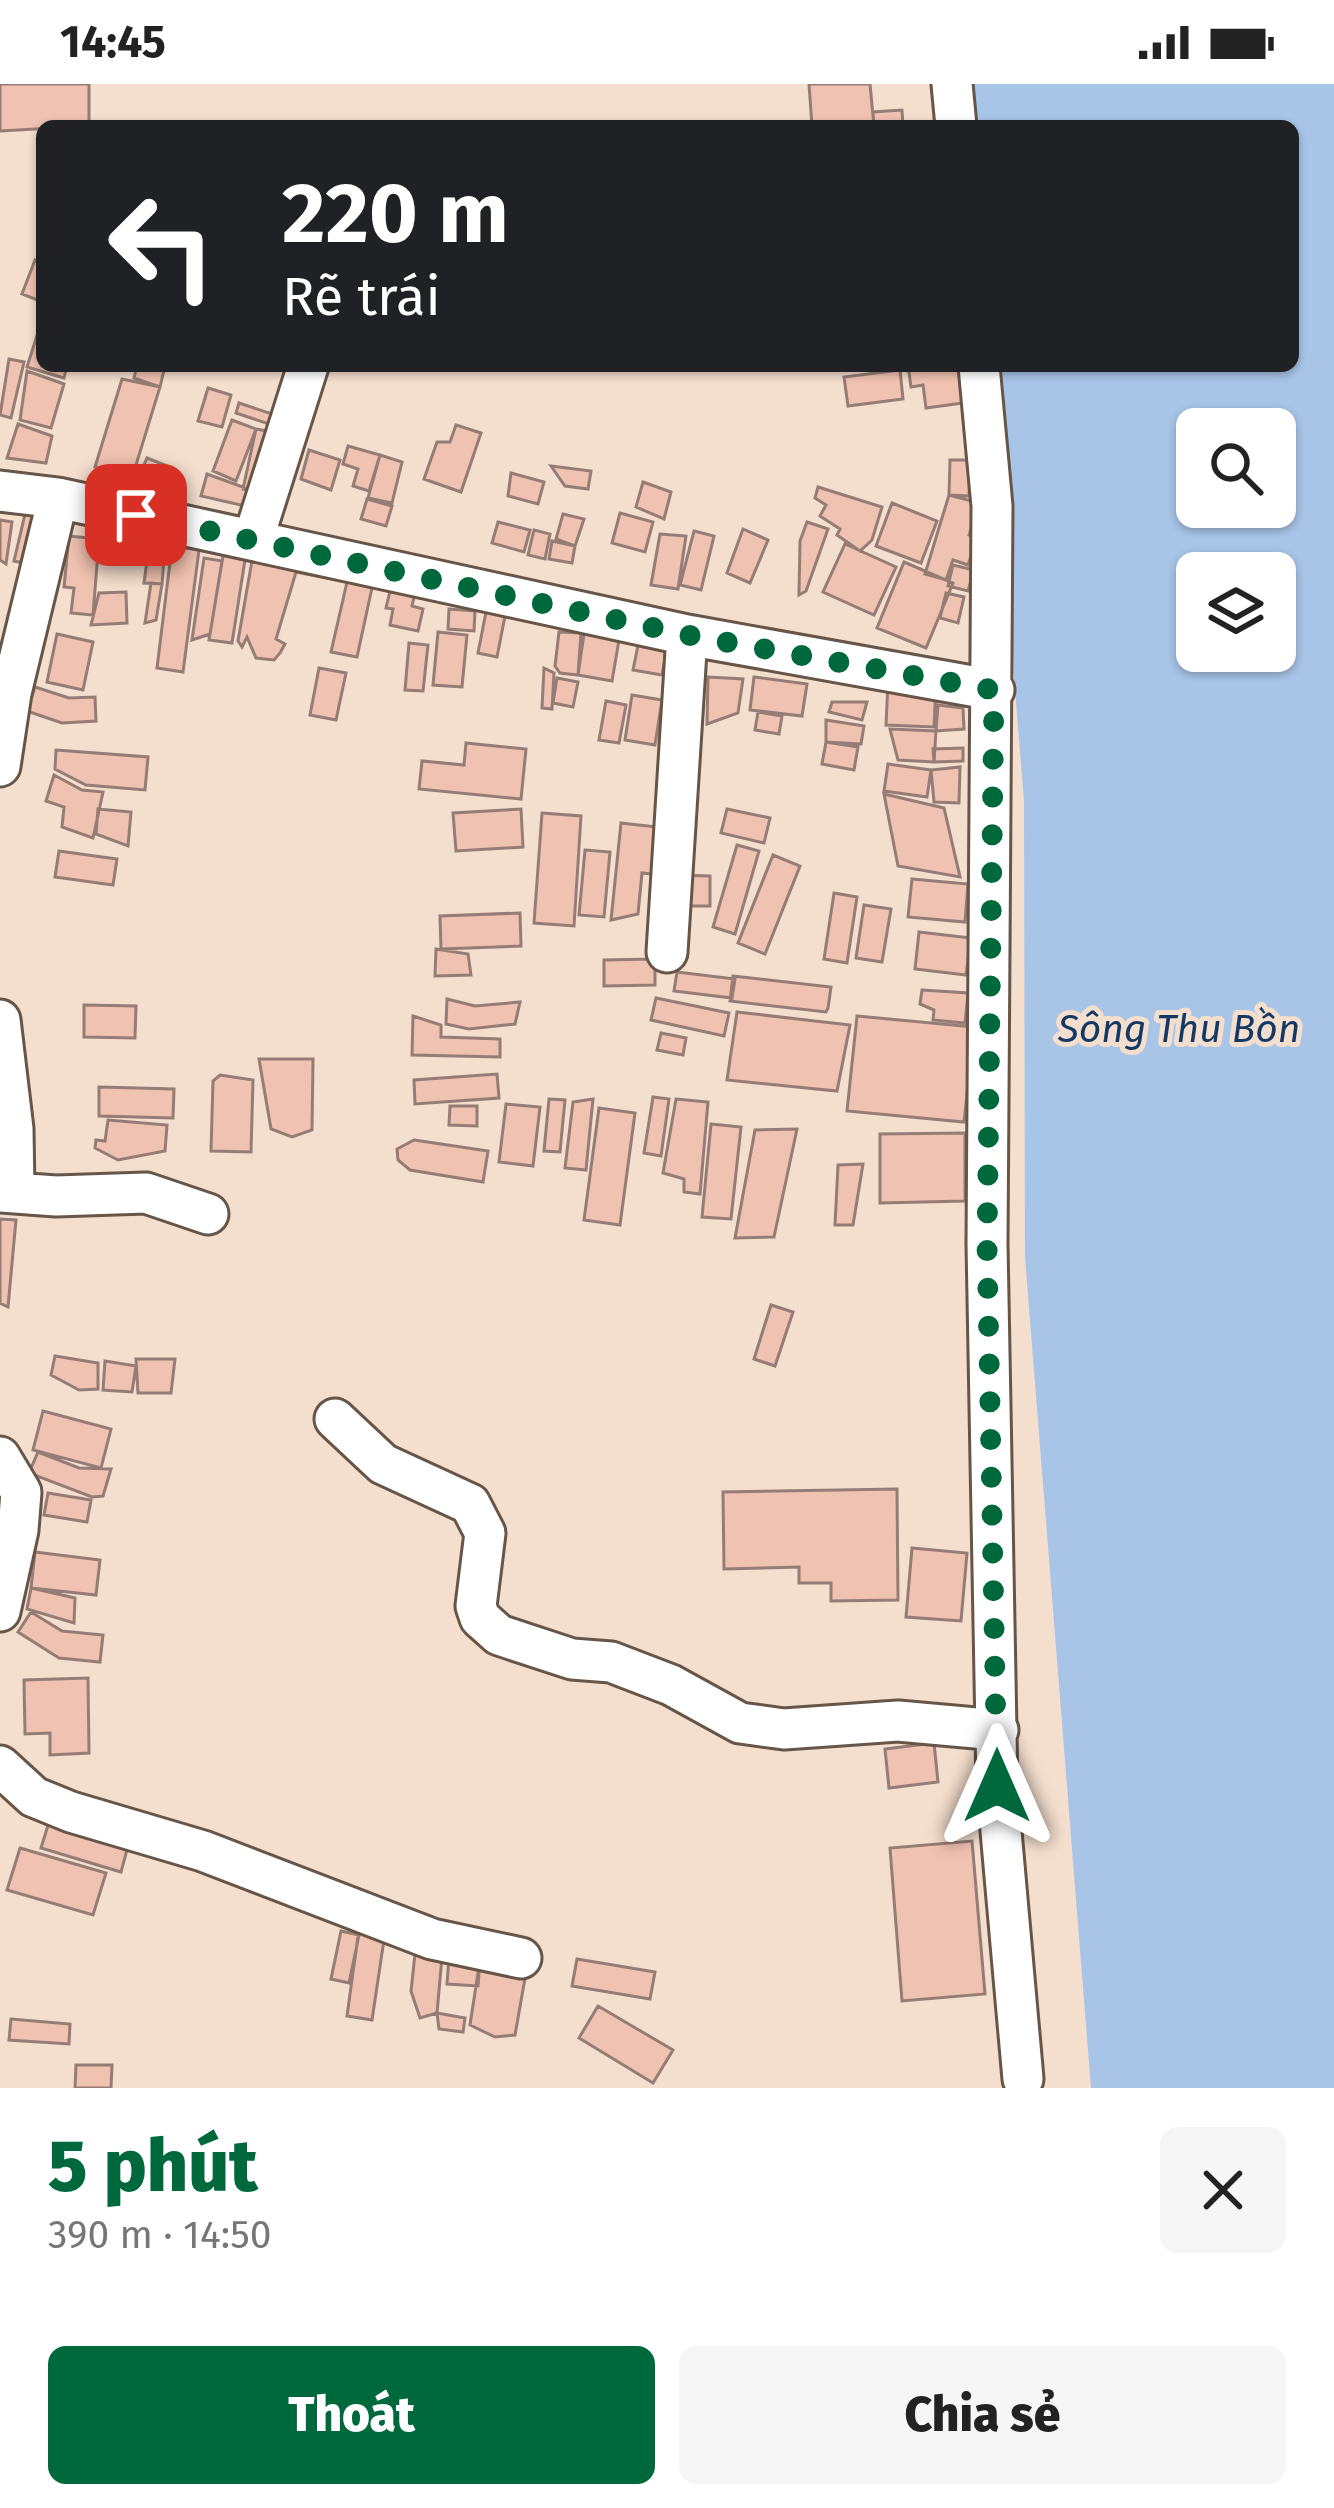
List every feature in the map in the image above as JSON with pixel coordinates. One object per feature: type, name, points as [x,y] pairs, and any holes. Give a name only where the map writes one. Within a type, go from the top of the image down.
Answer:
[{"type":"street","points":[[952,84],[955,120]]},
{"type":"street","points":[[253,540],[306,372]]},
{"type":"street","points":[[980,372],[992,506],[987,1244],[997,1786],[1024,2079]]},
{"type":"street","points":[[0,491],[58,498],[687,635],[994,690]]},
{"type":"street","points":[[0,766],[11,693],[58,498]]},
{"type":"street","points":[[667,952],[687,635]]},
{"type":"street","points":[[0,1020],[13,1130],[7,1191],[56,1196],[146,1193],[208,1214]]},
{"type":"street","points":[[335,1419],[383,1464],[470,1504],[485,1533],[476,1606],[480,1618],[499,1635],[572,1659],[611,1661],[671,1685],[740,1724],[784,1729],[898,1721],[998,1730]]},
{"type":"street","points":[[0,1457],[21,1492],[18,1530],[0,1611]]},
{"type":"street","points":[[0,1766],[34,1797],[71,1812],[203,1851],[432,1939],[521,1958]]},
{"type":"water","name":"Sông Thu Bồn","points":[[965,84],[1334,84],[1334,2088],[1091,2088],[1025,1257],[1024,801],[989,372],[1299,372],[1299,120],[968,120]]},
{"type":"building","points":[[0,84],[89,84],[89,120],[36,120],[36,129],[0,131]]},
{"type":"building","points":[[809,84],[870,84],[873,120],[812,120]]},
{"type":"building","points":[[902,110],[903,120],[874,120],[873,112]]},
{"type":"building","points":[[35,260],[36,299],[22,294]]},
{"type":"building","points":[[36,339],[36,370],[27,367]]},
{"type":"building","points":[[9,359],[24,362],[11,418],[0,415]]},
{"type":"building","points":[[27,371],[64,384],[51,428],[20,420]]},
{"type":"building","points":[[136,372],[164,372],[160,387],[134,378]]},
{"type":"building","points":[[900,372],[903,399],[848,406],[844,377]]},
{"type":"building","points":[[909,372],[959,372],[963,403],[926,408],[923,385],[911,387]]},
{"type":"building","points":[[122,379],[160,387],[132,478],[95,467]]},
{"type":"building","points":[[208,388],[231,395],[222,427],[198,421]]},
{"type":"building","points":[[239,403],[275,415],[272,425],[236,413]]},
{"type":"building","points":[[232,420],[256,429],[236,481],[213,471]]},
{"type":"building","points":[[18,424],[52,436],[46,463],[7,458]]},
{"type":"building","points":[[456,425],[481,433],[461,492],[424,479],[437,442],[450,442]]},
{"type":"building","points":[[256,429],[278,433],[262,494],[243,489]]},
{"type":"building","points":[[348,446],[380,455],[369,491],[353,486],[358,469],[343,464]]},
{"type":"building","points":[[309,450],[340,460],[331,490],[301,479]]},
{"type":"building","points":[[380,455],[402,462],[392,503],[368,498]]},
{"type":"building","points":[[147,458],[170,467],[161,491],[137,481]]},
{"type":"building","points":[[950,460],[970,460],[969,496],[949,495]]},
{"type":"building","points":[[551,466],[591,471],[588,489],[565,486]]},
{"type":"building","points":[[511,473],[544,482],[538,504],[508,496]]},
{"type":"building","points":[[207,474],[262,494],[254,508],[201,496]]},
{"type":"building","points":[[643,482],[671,492],[664,519],[636,507]]},
{"type":"building","points":[[818,487],[882,507],[872,540],[860,551],[820,516],[826,505],[815,498]]},
{"type":"building","points":[[949,495],[979,503],[969,535],[977,538],[968,565],[953,560],[946,580],[925,574]]},
{"type":"building","points":[[367,499],[392,506],[386,526],[361,519]]},
{"type":"building","points":[[892,503],[937,521],[921,563],[876,546]]},
{"type":"building","points":[[26,510],[45,514],[33,565],[14,561]]},
{"type":"building","points":[[620,513],[653,522],[645,552],[612,543]]},
{"type":"building","points":[[563,514],[584,519],[575,546],[556,539]]},
{"type":"building","points":[[0,520],[12,522],[6,564],[0,560]]},
{"type":"building","points":[[498,522],[530,530],[524,552],[492,543]]},
{"type":"building","points":[[807,522],[828,529],[806,591],[799,595],[800,541]]},
{"type":"building","points":[[743,529],[768,540],[750,583],[727,573]]},
{"type":"building","points":[[534,530],[550,534],[545,559],[528,555]]},
{"type":"building","points":[[694,531],[714,536],[701,590],[680,585]]},
{"type":"building","points":[[660,534],[686,536],[678,589],[651,585]]},
{"type":"building","points":[[69,536],[99,539],[93,615],[71,613],[74,588],[64,587]]},
{"type":"building","points":[[552,541],[575,546],[572,563],[549,559]]},
{"type":"building","points":[[225,544],[247,547],[232,643],[209,640]]},
{"type":"building","points":[[845,544],[896,567],[874,615],[823,592]]},
{"type":"building","points":[[149,545],[165,546],[162,584],[144,583]]},
{"type":"building","points":[[172,546],[199,550],[183,672],[157,668]]},
{"type":"building","points":[[254,549],[375,574],[357,657],[331,652],[347,582],[296,572],[276,639],[285,644],[280,653],[274,660],[256,658],[247,637],[242,647],[238,641]]},
{"type":"building","points":[[204,558],[222,561],[210,634],[192,640]]},
{"type":"building","points":[[904,562],[953,583],[926,648],[877,628]]},
{"type":"building","points":[[953,565],[974,570],[968,591],[948,586]]},
{"type":"building","points":[[151,583],[162,584],[156,620],[145,623]]},
{"type":"building","points":[[392,583],[416,589],[412,606],[423,609],[418,631],[390,625],[393,609],[386,608]]},
{"type":"building","points":[[126,592],[127,623],[91,625],[99,593]]},
{"type":"building","points":[[946,593],[964,597],[958,623],[940,618]]},
{"type":"building","points":[[487,607],[506,611],[497,657],[478,653]]},
{"type":"building","points":[[449,609],[475,611],[474,631],[448,629]]},
{"type":"building","points":[[438,632],[467,635],[462,687],[433,685]]},
{"type":"building","points":[[559,632],[581,633],[578,675],[560,673],[555,666]]},
{"type":"building","points":[[57,634],[93,642],[83,690],[47,682]]},
{"type":"building","points":[[584,634],[619,640],[612,681],[578,675]]},
{"type":"building","points":[[640,636],[668,642],[662,675],[633,670]]},
{"type":"building","points":[[409,643],[428,645],[423,691],[405,690]]},
{"type":"building","points":[[319,668],[346,673],[336,720],[310,715]]},
{"type":"building","points":[[544,668],[554,673],[552,709],[542,708]]},
{"type":"building","points":[[708,677],[743,679],[738,713],[707,724]]},
{"type":"building","points":[[754,677],[807,684],[802,716],[750,710]]},
{"type":"building","points":[[557,678],[578,682],[573,707],[553,703]]},
{"type":"building","points":[[888,682],[936,684],[934,727],[886,725]]},
{"type":"building","points":[[35,687],[69,698],[95,697],[96,721],[62,723],[27,711]]},
{"type":"building","points":[[632,695],[662,700],[655,745],[625,740]]},
{"type":"building","points":[[606,701],[626,705],[619,743],[599,740]]},
{"type":"building","points":[[832,702],[867,702],[862,720],[829,712]]},
{"type":"building","points":[[938,705],[963,708],[964,729],[936,731]]},
{"type":"building","points":[[758,712],[782,716],[779,734],[755,730]]},
{"type":"building","points":[[826,720],[864,726],[861,744],[826,742]]},
{"type":"building","points":[[890,729],[936,731],[934,762],[898,760]]},
{"type":"building","points":[[826,742],[858,747],[854,770],[822,764]]},
{"type":"building","points":[[466,743],[526,749],[521,799],[419,789],[422,761],[464,765]]},
{"type":"building","points":[[963,748],[963,761],[934,762],[933,749]]},
{"type":"building","points":[[56,750],[148,757],[145,790],[86,785],[55,769]]},
{"type":"building","points":[[888,764],[931,770],[927,797],[884,791]]},
{"type":"building","points":[[960,767],[959,803],[934,802],[931,770]]},
{"type":"building","points":[[54,775],[82,790],[103,792],[93,838],[62,827],[64,807],[46,801]]},
{"type":"building","points":[[884,794],[944,808],[960,877],[898,866]]},
{"type":"building","points":[[98,809],[131,812],[128,846],[96,834]]},
{"type":"building","points":[[521,809],[523,847],[456,851],[453,813]]},
{"type":"building","points":[[727,809],[770,818],[764,843],[721,833]]},
{"type":"building","points":[[542,813],[581,816],[574,926],[534,923]]},
{"type":"building","points":[[621,823],[657,827],[652,874],[642,873],[638,914],[611,920]]},
{"type":"building","points":[[737,845],[759,851],[735,934],[713,927]]},
{"type":"building","points":[[585,850],[610,852],[604,917],[579,915]]},
{"type":"building","points":[[59,851],[117,859],[113,885],[55,877]]},
{"type":"building","points":[[773,855],[800,866],[765,954],[738,943]]},
{"type":"building","points":[[675,875],[710,876],[710,906],[674,906]]},
{"type":"building","points":[[912,879],[968,884],[965,922],[908,917]]},
{"type":"building","points":[[834,893],[857,897],[847,963],[824,959]]},
{"type":"building","points":[[864,905],[891,909],[882,962],[856,958]]},
{"type":"building","points":[[520,913],[521,946],[441,949],[440,916]]},
{"type":"building","points":[[919,932],[971,938],[966,975],[915,969]]},
{"type":"building","points":[[436,949],[468,954],[471,975],[435,976]]},
{"type":"building","points":[[655,959],[655,985],[604,986],[604,960]]},
{"type":"building","points":[[677,972],[735,979],[732,998],[674,991]]},
{"type":"building","points":[[733,976],[831,987],[828,1008],[826,1012],[730,1001]]},
{"type":"building","points":[[922,990],[968,993],[965,1023],[933,1020],[934,1010],[920,1004]]},
{"type":"building","points":[[656,998],[729,1013],[724,1036],[651,1020]]},
{"type":"building","points":[[447,999],[475,1006],[520,1002],[515,1024],[469,1029],[446,1024]]},
{"type":"building","points":[[84,1005],[136,1006],[135,1038],[84,1037]]},
{"type":"building","points":[[737,1012],[850,1025],[837,1091],[727,1080]]},
{"type":"building","points":[[413,1016],[441,1025],[441,1037],[500,1039],[500,1057],[412,1055]]},
{"type":"building","points":[[857,1016],[974,1027],[964,1122],[847,1111]]},
{"type":"building","points":[[661,1033],[686,1038],[683,1055],[657,1050]]},
{"type":"building","points":[[259,1059],[313,1059],[312,1130],[292,1137],[271,1129]]},
{"type":"building","points":[[497,1074],[499,1098],[415,1104],[414,1080]]},
{"type":"building","points":[[220,1075],[253,1080],[251,1152],[211,1151],[213,1081]]},
{"type":"building","points":[[99,1087],[174,1089],[173,1118],[99,1116]]},
{"type":"building","points":[[653,1097],[669,1099],[661,1156],[644,1153]]},
{"type":"building","points":[[549,1099],[565,1100],[560,1152],[544,1151]]},
{"type":"building","points":[[593,1099],[586,1170],[565,1168],[573,1102]]},
{"type":"building","points":[[676,1099],[708,1102],[700,1194],[684,1192],[684,1179],[663,1173]]},
{"type":"building","points":[[506,1104],[540,1107],[533,1166],[499,1162]]},
{"type":"building","points":[[450,1106],[477,1106],[477,1126],[449,1125]]},
{"type":"building","points":[[599,1108],[635,1113],[620,1225],[584,1220]]},
{"type":"building","points":[[108,1120],[167,1125],[165,1151],[118,1160],[95,1148],[96,1140],[105,1141]]},
{"type":"building","points":[[711,1124],[741,1127],[731,1219],[702,1217]]},
{"type":"building","points":[[797,1129],[774,1237],[735,1238],[755,1130]]},
{"type":"building","points":[[965,1133],[965,1201],[880,1203],[880,1134]]},
{"type":"building","points":[[414,1140],[488,1151],[483,1182],[410,1170],[398,1160],[397,1149]]},
{"type":"building","points":[[863,1164],[853,1225],[835,1225],[838,1165]]},
{"type":"building","points":[[0,1219],[16,1220],[8,1307],[0,1303]]},
{"type":"building","points":[[771,1305],[793,1312],[775,1366],[754,1359]]},
{"type":"building","points":[[55,1356],[98,1363],[98,1389],[79,1390],[51,1375]]},
{"type":"building","points":[[136,1359],[175,1359],[171,1393],[138,1393]]},
{"type":"building","points":[[105,1361],[136,1366],[132,1392],[103,1390]]},
{"type":"building","points":[[43,1411],[111,1429],[101,1468],[33,1450]]},
{"type":"building","points":[[38,1452],[79,1468],[111,1469],[103,1496],[92,1497],[29,1473]]},
{"type":"building","points":[[897,1489],[898,1600],[831,1601],[831,1583],[799,1583],[799,1567],[724,1569],[723,1492]]},
{"type":"building","points":[[48,1493],[91,1500],[87,1522],[44,1515]]},
{"type":"building","points":[[912,1548],[967,1553],[961,1621],[906,1617]]},
{"type":"building","points":[[35,1552],[100,1560],[96,1595],[31,1588]]},
{"type":"building","points":[[31,1588],[75,1598],[74,1623],[27,1609]]},
{"type":"building","points":[[31,1612],[62,1631],[103,1635],[100,1662],[59,1658],[18,1632]]},
{"type":"building","points":[[88,1678],[89,1753],[50,1755],[50,1733],[25,1734],[24,1680]]},
{"type":"building","points":[[934,1743],[938,1782],[889,1788],[885,1749]]},
{"type":"building","points":[[49,1822],[128,1846],[121,1872],[41,1848]]},
{"type":"building","points":[[972,1841],[985,1994],[902,2001],[890,1848]]},
{"type":"building","points":[[20,1848],[106,1873],[93,1915],[7,1890]]},
{"type":"building","points":[[359,1929],[385,1933],[372,2020],[347,2016]]},
{"type":"building","points":[[341,1931],[359,1935],[349,1983],[331,1979]]},
{"type":"building","points":[[415,1954],[442,1957],[437,2013],[420,2018],[411,1991]]},
{"type":"building","points":[[449,1957],[480,1960],[478,1986],[447,1984]]},
{"type":"building","points":[[577,1959],[655,1972],[650,1999],[572,1986]]},
{"type":"building","points":[[480,1960],[527,1967],[515,2035],[495,2037],[470,2025]]},
{"type":"building","points":[[598,2006],[673,2050],[653,2083],[579,2038]]},
{"type":"building","points":[[437,2013],[465,2018],[463,2032],[439,2029]]},
{"type":"building","points":[[11,2019],[70,2024],[69,2044],[9,2040]]},
{"type":"building","points":[[76,2065],[112,2065],[111,2088],[75,2088]]},
{"type":"route","points":[[136,515],[687,635],[994,690],[987,1244],[997,1786]]}]
